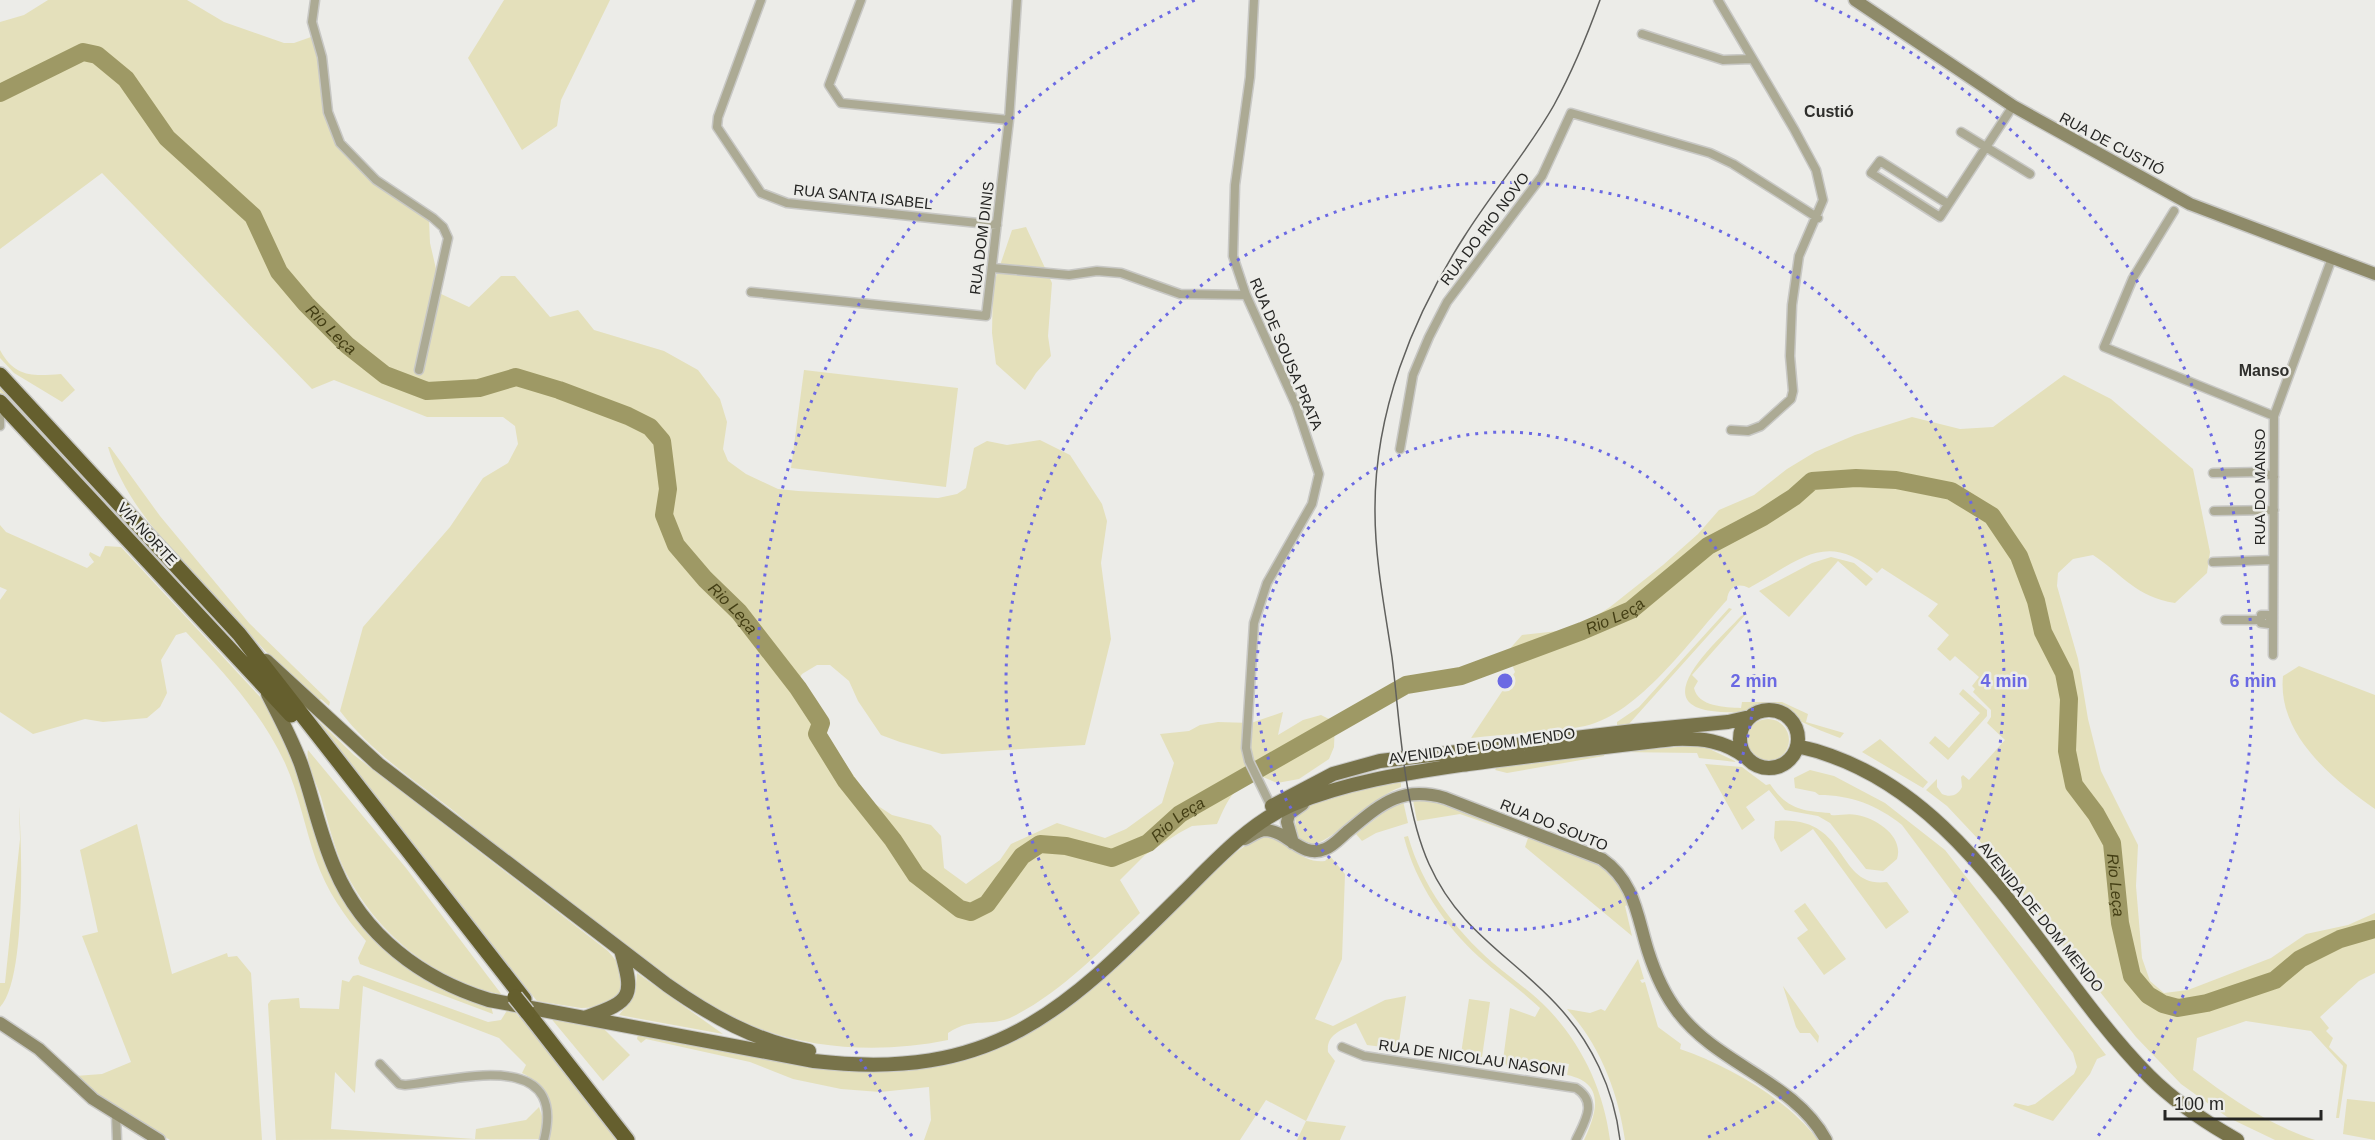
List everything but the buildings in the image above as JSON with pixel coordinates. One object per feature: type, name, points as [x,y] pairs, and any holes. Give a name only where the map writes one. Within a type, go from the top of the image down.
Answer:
[{"type":"highway","name":"VIA NORTE","points":[[0,375],[239,634],[526,1005]]},
{"type":"highway","name":"VIA NORTE","points":[[0,402],[266,691],[292,716],[526,1005]]},
{"type":"highway","points":[[526,1005],[627,1140]]},
{"type":"highway","points":[[526,1005],[634,1140]]},
{"type":"main road","name":"AVENIDA DE DOM MENDO","points":[[239,634],[319,712],[378,764],[621,950],[701,1008],[765,1040],[808,1051],[849,1056],[889,1057],[933,1052],[997,1032],[1053,1001],[1107,956],[1222,843],[1271,806],[1333,774],[1380,761],[1722,723],[1750,717]]},
{"type":"main road","name":"AVENIDA DE DOM MENDO","points":[[266,691],[300,763],[335,869],[346,891],[372,928],[410,963],[459,991],[489,1000],[814,1061],[849,1065],[900,1065],[947,1058],[1016,1033],[1066,1003],[1092,982],[1233,845],[1272,816],[1347,785],[1381,777],[1673,739],[1716,741],[1736,749],[1747,758]]},
{"type":"main road","points":[[1766,710],[1784,714],[1795,728],[1797,746],[1790,758],[1778,766],[1761,767],[1747,758],[1741,748],[1740,737],[1750,717],[1766,710]]},
{"type":"main road","name":"AVENIDA DE DOM MENDO","points":[[1797,746],[1841,761],[1878,779],[1941,824],[1977,862],[2142,1069],[2186,1108],[2237,1140]]},
{"type":"main road","points":[[585,1018],[616,1006],[624,998],[629,988],[630,978],[621,950]]},
{"type":"street","points":[[315,0],[312,22],[322,57],[328,112],[340,143],[376,180],[433,218],[443,227],[448,238],[430,331],[419,370]]},
{"type":"street","name":"RUA SANTA ISABEL","points":[[760,0],[718,117],[717,127],[761,193],[787,203],[997,225]]},
{"type":"street","points":[[861,0],[829,84],[841,103],[1009,120]]},
{"type":"street","name":"RUA DOM DINIS","points":[[751,292],[986,316],[1009,120],[1017,0]]},
{"type":"street","name":"RUA DE SOUSA PRATA","points":[[1254,0],[1250,77],[1235,185],[1233,256],[1246,296],[1296,405],[1319,474],[1312,504],[1267,583],[1254,623],[1246,738],[1249,761],[1271,806]]},
{"type":"street","points":[[1718,0],[1816,170],[1823,200],[1818,218],[1809,230],[1799,256],[1792,305],[1790,356],[1794,391],[1791,399],[1761,426],[1748,431],[1731,430]]},
{"type":"street","name":"RUA DE CUSTIÓ","points":[[1855,0],[2013,106],[2190,204],[2375,274]]},
{"type":"street","points":[[1642,34],[1723,60],[1752,59]]},
{"type":"street","points":[[1948,204],[1880,161],[1872,173],[1940,217],[2013,106]]},
{"type":"street","name":"RUA DO RIO NOVO","points":[[1400,449],[1413,375],[1429,336],[1447,302],[1542,176],[1571,113],[1710,153],[1733,164],[1818,218]]},
{"type":"street","points":[[1961,132],[2030,174]]},
{"type":"street","points":[[2174,211],[2133,278],[2104,347],[2274,416]]},
{"type":"street","name":"RUA DO MANSO","points":[[2273,655],[2268,620],[2273,560],[2274,416],[2332,258]]},
{"type":"street","points":[[993,268],[1069,275],[1097,271],[1121,273],[1180,294],[1246,296]]},
{"type":"street","points":[[0,418],[0,426]]},
{"type":"street","points":[[2213,472],[2260,472],[2274,477]]},
{"type":"street","points":[[2214,511],[2274,510]]},
{"type":"street","points":[[2213,562],[2273,560]]},
{"type":"street","points":[[2225,620],[2268,620]]},
{"type":"street","name":"RUA DO SOUTO","points":[[1293,843],[1308,851],[1323,850],[1389,800],[1407,794],[1425,794],[1445,798],[1602,859],[1615,869],[1629,888],[1654,969],[1679,1013],[1710,1046],[1785,1095],[1805,1113],[1826,1140]]},
{"type":"street","points":[[1293,843],[1287,822],[1289,814],[1310,799]]},
{"type":"street","points":[[1233,845],[1265,830],[1293,843]]},
{"type":"street","points":[[0,1023],[33,1044],[85,1093],[159,1140]]},
{"type":"street","name":"RUA DE NICOLAU NASONI","points":[[1342,1047],[1364,1056],[1576,1088],[1587,1097],[1589,1109],[1576,1140]]},
{"type":"street","points":[[380,1064],[399,1084],[405,1085],[494,1074],[520,1078],[531,1084],[544,1103],[548,1119],[544,1140]]},
{"type":"street","points":[[116,1114],[117,1140]]},
{"type":"shaded area","points":[[48,0],[187,0],[224,22],[284,43],[294,43],[311,37],[318,49],[326,92],[344,154],[387,193],[398,195],[429,220],[430,243],[440,286],[439,293],[469,307],[501,276],[515,276],[550,317],[578,310],[594,330],[664,351],[698,370],[720,399],[727,422],[723,449],[728,461],[746,474],[778,489],[938,498],[957,494],[966,488],[974,448],[987,441],[1007,445],[1040,440],[1070,455],[1102,504],[1107,521],[1101,563],[1111,639],[1085,745],[942,754],[900,742],[881,735],[858,701],[849,681],[830,665],[817,665],[802,674],[791,693],[819,731],[827,737],[872,802],[892,815],[931,825],[941,836],[944,868],[966,884],[1000,860],[1011,844],[1057,823],[1105,838],[1126,829],[1162,803],[1174,763],[1160,734],[1189,731],[1200,725],[1218,722],[1251,723],[1283,712],[1278,735],[1303,720],[1321,715],[1335,722],[1334,747],[1329,759],[1299,779],[1277,783],[1263,777],[1245,785],[1229,799],[1217,824],[1192,826],[1145,855],[1120,880],[1140,913],[1049,995],[1005,1020],[966,1025],[948,1033],[948,1040],[918,1045],[859,1048],[801,1040],[773,1033],[745,1023],[704,1002],[666,976],[552,889],[391,763],[356,730],[340,711],[363,627],[450,527],[483,478],[508,463],[518,444],[515,426],[503,417],[427,417],[334,380],[312,389],[102,173],[0,249],[0,22],[24,15]]},
{"type":"shaded area","points":[[504,0],[610,0],[561,100],[557,126],[522,150],[468,58]]},
{"type":"shaded area","points":[[1026,227],[1052,283],[1048,336],[1051,356],[1025,390],[996,364],[992,333],[993,286],[1012,230]]},
{"type":"shaded area","points":[[0,350],[12,366],[19,370],[33,375],[61,374],[75,390],[62,402],[14,373],[0,358]]},
{"type":"shaded area","points":[[804,370],[958,388],[946,487],[791,468]]},
{"type":"shaded area","points":[[2064,375],[2111,399],[2193,469],[2210,552],[2207,573],[2175,603],[2150,596],[2093,555],[2073,559],[2058,573],[2057,586],[2078,659],[2088,719],[2101,771],[2138,845],[2136,886],[2142,958],[2150,981],[2164,993],[2188,990],[2271,958],[2306,934],[2348,925],[2375,913],[2375,973],[2359,981],[2320,1017],[2329,1028],[2326,1031],[2333,1038],[2329,1047],[2347,1065],[2339,1118],[2336,1118],[2343,1066],[2311,1031],[2246,1021],[2197,1038],[2193,1070],[2251,1110],[2282,1127],[2315,1140],[2275,1140],[2227,1117],[2181,1084],[2136,1037],[1978,839],[1947,806],[1926,790],[1937,779],[1937,787],[1942,794],[1951,796],[1956,794],[1962,787],[1961,777],[1963,775],[1969,780],[2005,740],[1987,723],[1991,717],[1991,710],[1973,692],[1975,689],[1972,686],[1979,677],[1955,656],[1950,661],[1937,649],[1949,635],[1928,616],[1938,604],[1882,568],[1877,573],[1859,560],[1843,553],[1827,551],[1798,560],[1749,588],[1734,587],[1729,592],[1727,600],[1662,674],[1625,707],[1605,719],[1571,729],[1471,738],[1515,672],[1507,652],[1522,635],[1576,629],[1610,607],[1663,565],[1698,534],[1719,510],[1754,495],[1787,469],[1815,452],[1855,435],[1912,417],[1960,429],[1993,427]]},
{"type":"shaded area","points":[[0,385],[191,590],[188,595],[0,392]]},
{"type":"shaded area","points":[[108,447],[160,516],[249,623],[330,702],[329,706],[321,699],[316,702],[293,680],[175,554],[128,492]]},
{"type":"shaded area","points":[[0,525],[6,532],[87,568],[94,562],[89,555],[90,552],[100,557],[105,546],[121,547],[262,699],[280,728],[366,928],[491,1006],[493,1014],[360,964],[358,958],[366,941],[343,913],[325,882],[285,763],[265,727],[241,694],[186,632],[176,635],[161,660],[167,693],[160,707],[147,718],[103,722],[85,719],[33,734],[0,712],[0,600],[7,590],[0,587]]},
{"type":"shaded area","points":[[1831,557],[1854,563],[1873,579],[1866,586],[1838,561],[1789,617],[1759,591],[1812,563]]},
{"type":"shaded area","points":[[1729,608],[1732,609],[1628,725],[1617,726],[1617,722],[1639,707]]},
{"type":"shaded area","points":[[1746,614],[1692,675],[1698,681],[1694,688],[1697,694],[1706,702],[1727,707],[1741,708],[1742,702],[1782,702],[1808,714],[1806,722],[1844,733],[1840,738],[1802,722],[1776,705],[1767,704],[1744,712],[1721,712],[1698,708],[1687,699],[1686,686],[1692,672],[1703,656],[1741,616]]},
{"type":"shaded area","points":[[2299,666],[2375,695],[2375,809],[2325,769],[2298,736],[2283,697],[2283,676]]},
{"type":"shaded area","points":[[1963,689],[1987,710],[1987,716],[1948,760],[1929,743],[1935,736],[1949,748],[1980,713],[1959,694]]},
{"type":"shaded area","points":[[297,700],[354,755],[608,951],[618,963],[624,990],[603,1007],[581,1008],[537,1001]]},
{"type":"shaded area","points":[[1768,719],[1783,725],[1789,740],[1783,755],[1768,761],[1753,755],[1747,740],[1753,725]]},
{"type":"shaded area","points":[[1880,739],[1928,782],[1923,788],[1862,752]]},
{"type":"shaded area","points":[[1701,745],[1737,762],[1699,758],[1697,753],[1618,752]]},
{"type":"shaded area","points":[[308,750],[406,868],[502,995],[477,988],[430,966],[390,934],[373,914],[358,894],[341,862],[310,766]]},
{"type":"shaded area","points":[[1604,753],[1604,756],[1507,773],[1495,770],[1497,767]]},
{"type":"shaded area","points":[[1705,764],[1742,767],[1766,785],[1770,784],[1789,804],[1803,810],[1831,815],[1857,815],[1873,820],[1893,836],[1897,843],[1897,859],[1883,871],[1866,869],[1830,823],[1818,816],[1785,810],[1769,790],[1746,807],[1755,820],[1742,830]]},
{"type":"shaded area","points":[[1810,770],[1834,776],[1885,803],[1945,850],[2106,1055],[2097,1059],[2090,1074],[2053,1121],[2013,1106],[2015,1103],[2028,1106],[2035,1104],[2074,1074],[2077,1067],[2073,1053],[1902,825],[1863,802],[1831,795],[1819,795],[1795,788],[1794,778]]},
{"type":"shaded area","points":[[1401,781],[1401,787],[1377,800],[1318,843],[1309,845],[1295,834],[1296,815],[1307,807],[1346,792]]},
{"type":"shaded area","points":[[1425,799],[1445,803],[1599,864],[1616,882],[1619,880],[1631,904],[1625,906],[1632,936],[1525,847],[1528,838],[1460,814],[1417,821],[1413,800]]},
{"type":"shaded area","points":[[1403,801],[1408,823],[1376,833],[1362,841],[1356,834],[1392,806]]},
{"type":"shaded area","points":[[19,806],[21,850],[21,880],[18,942],[8,992],[0,1007],[0,983],[5,983],[20,839]]},
{"type":"shaded area","points":[[1775,821],[1799,822],[1817,829],[1830,839],[1858,874],[1870,881],[1887,882],[1909,912],[1886,929],[1813,829],[1781,852],[1774,838]]},
{"type":"shaded area","points":[[137,824],[172,974],[227,953],[228,957],[237,956],[251,973],[262,1140],[170,1140],[105,1101],[75,1076],[102,1074],[131,1062],[82,936],[98,932],[80,850]]},
{"type":"shaded area","points":[[1264,836],[1280,842],[1308,859],[1325,861],[1330,856],[1345,874],[1342,959],[1315,1019],[1333,1026],[1385,1000],[1406,996],[1398,1049],[1367,1045],[1356,1023],[1332,1037],[1328,1052],[1335,1061],[1306,1121],[1266,1100],[1240,1140],[924,1140],[931,1120],[929,1087],[880,1092],[841,1089],[793,1079],[750,1062],[646,1039],[641,1043],[637,1039],[638,1034],[805,1065],[867,1072],[903,1071],[938,1066],[971,1057],[1034,1028],[1064,1009],[1118,964],[1208,875],[1228,858]]},
{"type":"shaded area","points":[[1408,836],[1422,872],[1441,906],[1479,950],[1542,1003],[1561,1024],[1582,1054],[1603,1104],[1610,1140],[1584,1140],[1592,1120],[1595,1101],[1588,1085],[1580,1079],[1567,1075],[1569,1064],[1562,1063],[1561,1074],[1507,1066],[1503,1060],[1510,1008],[1535,1017],[1540,1008],[1479,957],[1454,932],[1424,887],[1409,854],[1404,837]]},
{"type":"shaded area","points":[[1805,903],[1846,959],[1824,975],[1797,938],[1808,930],[1794,911]]},
{"type":"shaded area","points":[[1638,959],[1644,979],[1640,980],[1642,983],[1645,982],[1658,1027],[1681,1044],[1680,1049],[1718,1064],[1773,1097],[1790,1110],[1818,1140],[1625,1140],[1618,1104],[1606,1070],[1589,1038],[1567,1009],[1590,1013],[1601,1009],[1605,1011]]},
{"type":"shaded area","points":[[637,973],[723,1034],[619,1015],[635,995]]},
{"type":"shaded area","points":[[358,975],[488,1022],[501,1020],[508,1009],[513,1009],[519,1017],[521,1016],[618,1140],[549,1140],[551,1120],[544,1093],[539,1086],[522,1073],[526,1065],[499,1038],[363,986],[355,1093],[335,1072],[331,1129],[475,1139],[476,1129],[526,1120],[539,1107],[543,1119],[540,1139],[276,1140],[268,1004],[271,1000],[299,998],[300,1008],[339,1009],[342,980],[349,982],[353,976]]},
{"type":"shaded area","points":[[1783,986],[1819,1036],[1818,1043],[1810,1033],[1800,1033],[1796,1027]]},
{"type":"shaded area","points":[[1469,999],[1490,1002],[1482,1057],[1461,1054]]},
{"type":"shaded area","points":[[549,1016],[602,1027],[630,1055],[603,1081]]},
{"type":"shaded area","points":[[2347,1099],[2375,1102],[2375,1140],[2343,1134]]},
{"type":"shaded area","points":[[1306,1121],[1346,1126],[1340,1140],[1297,1140]]},
{"type":"waterway","name":"Rio Leça","points":[[0,93],[83,52],[97,55],[126,79],[167,138],[253,216],[279,272],[306,304],[347,345],[385,375],[427,391],[479,388],[516,377],[559,390],[628,416],[650,427],[662,441],[668,489],[664,515],[676,545],[705,579],[739,612],[798,688],[821,723],[817,734],[846,781],[893,840],[916,875],[960,909],[971,912],[987,904],[1022,856],[1040,844],[1066,846],[1112,858],[1148,843],[1180,814],[1406,685],[1461,676],[1582,631],[1631,610],[1708,546],[1763,517],[1794,497],[1812,481],[1856,478],[1896,480],[1951,491],[1992,516],[2019,556],[2036,601],[2043,632],[2064,673],[2069,699],[2067,751],[2074,785],[2096,814],[2112,843],[2120,923],[2132,976],[2148,995],[2163,1004],[2178,1008],[2207,1003],[2275,980],[2300,959],[2340,939],[2375,929]]},
{"type":"tram line","points":[[1600,0],[1579,54],[1554,105],[1533,139],[1464,237],[1428,300],[1413,334],[1389,403],[1381,439],[1376,475],[1375,530],[1408,790],[1420,841],[1429,864],[1441,887],[1470,925],[1538,986],[1569,1018],[1599,1067],[1612,1102],[1620,1140]]},
{"type":"district","name":"Custió","points":[[1829,111]]},
{"type":"district","name":"Manso","points":[[2264,370]]}]
